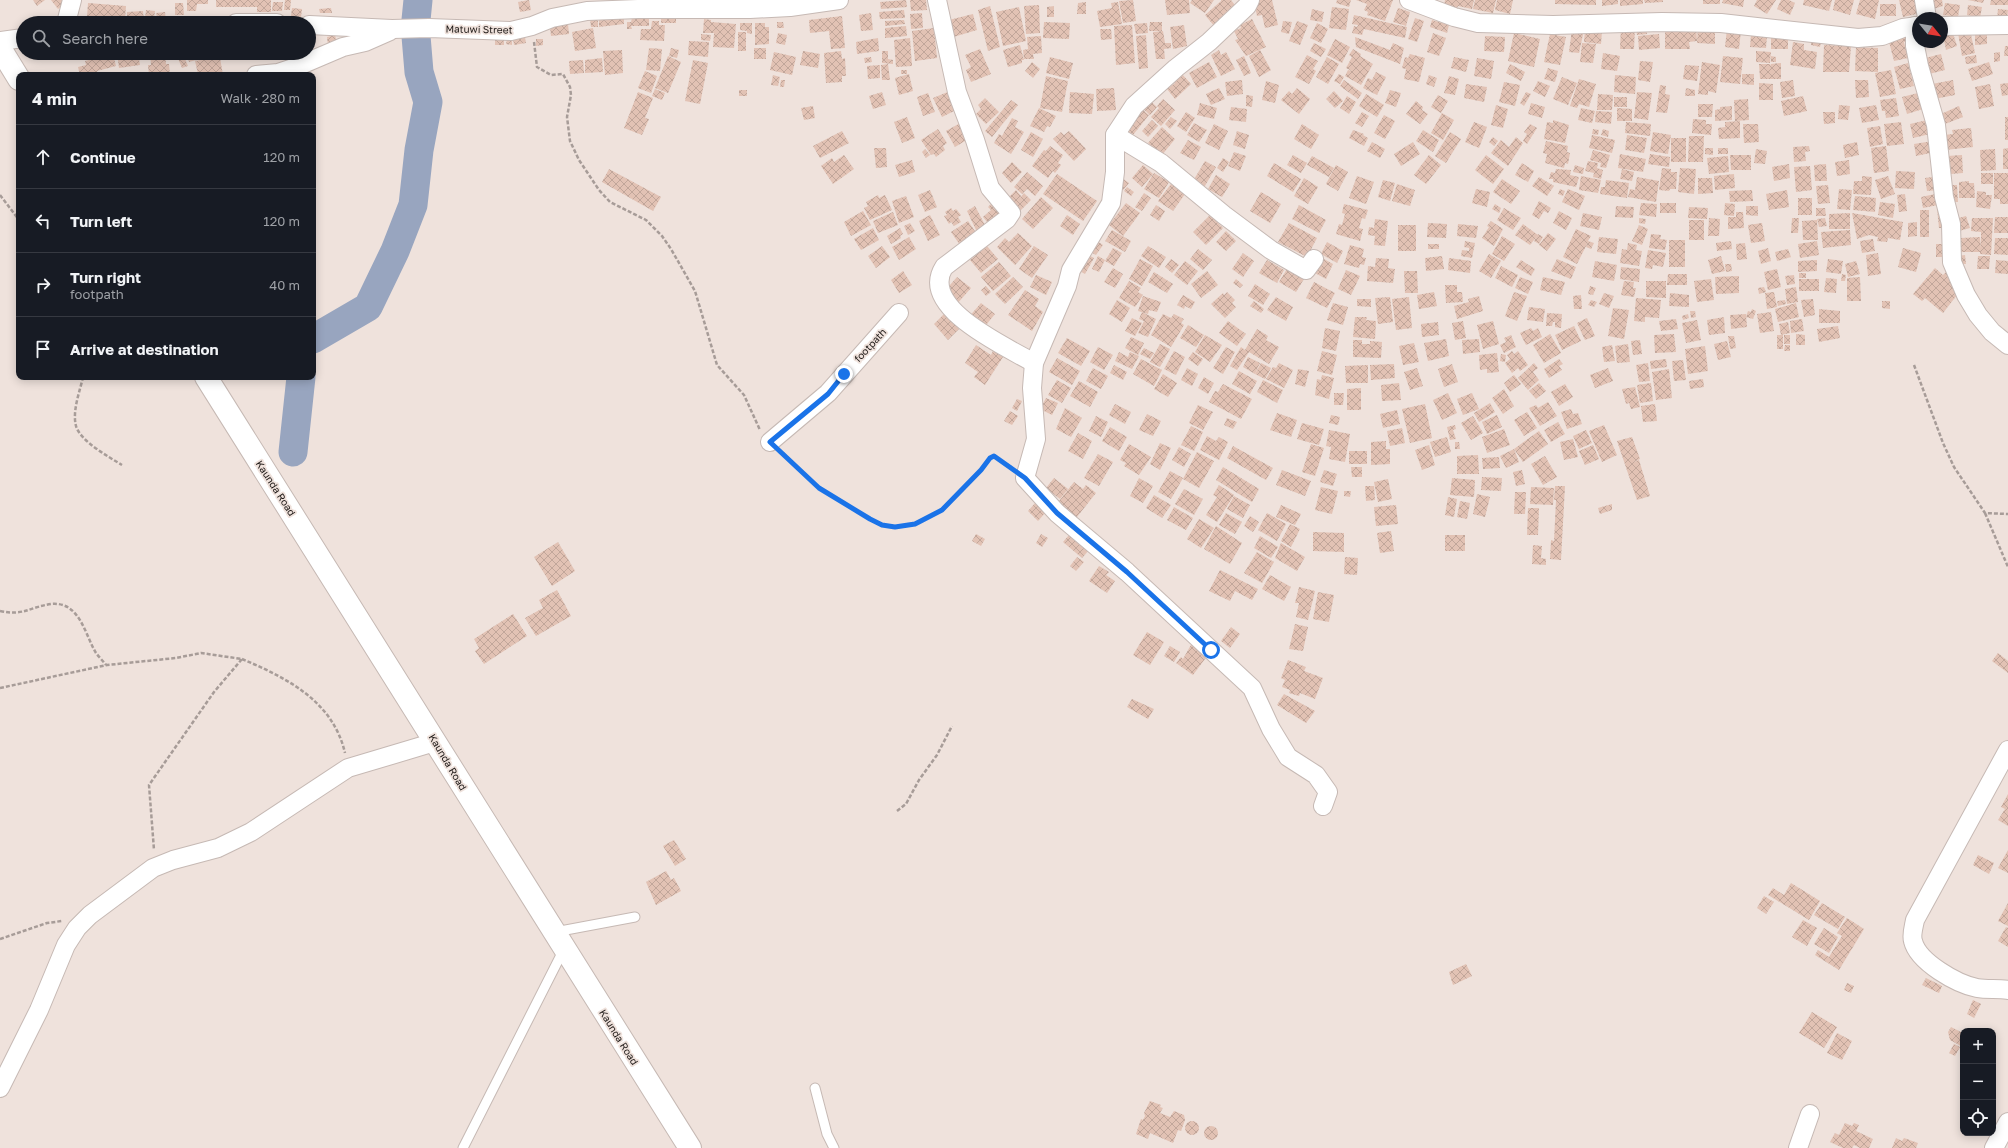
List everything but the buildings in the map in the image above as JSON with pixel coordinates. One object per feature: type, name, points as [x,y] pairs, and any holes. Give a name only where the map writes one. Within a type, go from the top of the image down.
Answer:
[{"type":"main road","points":[[0,48],[16,74]]},
{"type":"main road","name":"Kaunda Road","points":[[208,380],[296,518],[559,941],[690,1148]]},
{"type":"street","points":[[68,16],[72,0]]},
{"type":"street","name":"Matuwi Street","points":[[316,25],[392,29],[429,28],[511,31],[532,26],[590,5],[638,9],[750,9],[790,7],[839,0]]},
{"type":"street","points":[[937,0],[957,92],[975,140],[990,188],[1011,213],[1007,219],[944,267],[939,274],[938,283],[940,292],[944,301],[952,310],[979,332],[1034,363]]},
{"type":"street","points":[[1250,0],[1247,6],[1209,42],[1176,68],[1134,106],[1115,135],[1115,172],[1111,203],[1071,270],[1066,286],[1034,363],[1032,388],[1036,439],[1025,478],[1057,513],[1127,572],[1252,688],[1271,729],[1288,757],[1316,775],[1328,792],[1323,806]]},
{"type":"street","points":[[1409,0],[1454,17],[1478,23],[1553,25],[1662,22],[1721,23],[1858,38],[1882,36],[1912,25]]},
{"type":"street","points":[[1922,12],[1924,0]]},
{"type":"street","points":[[1948,26],[2008,25]]},
{"type":"street","points":[[316,58],[343,47],[366,42],[392,29]]},
{"type":"street","points":[[0,42],[16,39]]},
{"type":"street","points":[[1915,48],[1936,125],[1944,197],[1951,224],[1952,262],[1966,295],[1978,315],[1992,332],[2008,345]]},
{"type":"street","points":[[278,72],[312,60]]},
{"type":"street","points":[[1115,135],[1161,163],[1196,193],[1271,250],[1306,270],[1314,259]]},
{"type":"street","name":"footpath","points":[[770,442],[828,394],[899,313]]},
{"type":"street","points":[[0,1088],[39,1010],[66,946],[78,928],[90,915],[153,868],[172,860],[218,848],[251,832],[348,768],[435,742]]},
{"type":"street","points":[[2008,750],[1915,920],[1912,940],[1916,950],[1926,962],[1957,980],[1975,988],[2008,990]]},
{"type":"street","points":[[1798,1148],[1810,1114]]},
{"type":"street","points":[[1994,1148],[2008,1122]]},
{"type":"lane","points":[[462,1148],[559,941],[635,917]]},
{"type":"lane","points":[[815,1088],[827,1134],[834,1148]]},
{"type":"path","points":[[532,26],[537,67],[551,75],[562,74],[570,87],[571,95],[567,117],[570,141],[579,160],[599,190],[607,198],[646,220],[662,236],[672,249],[696,291],[716,365],[744,395],[760,431],[819,488],[870,519],[882,525],[895,527],[915,524],[942,510],[981,470],[990,458],[994,456],[1025,478]]},
{"type":"path","points":[[0,194],[16,216]]},
{"type":"path","points":[[1914,365],[1943,443],[1954,467],[1985,513],[2008,567]]},
{"type":"path","points":[[83,380],[76,410],[76,426],[87,441],[101,453],[122,465]]},
{"type":"path","points":[[1985,513],[2008,514]]},
{"type":"path","points":[[0,611],[14,614],[52,604],[70,609],[78,616],[97,654],[107,665]]},
{"type":"path","points":[[0,688],[107,665],[176,658],[201,653],[242,659],[276,673],[302,689],[324,711],[341,736],[348,768]]},
{"type":"path","points":[[153,868],[154,845],[149,785],[214,692],[242,659]]},
{"type":"path","points":[[897,811],[906,804],[919,780],[937,755],[952,726]]},
{"type":"path","points":[[0,939],[48,924],[90,915]]},
{"type":"waterway","points":[[416,20],[418,0]]},
{"type":"waterway","points":[[316,337],[368,307],[395,251],[413,205],[419,150],[428,102],[419,72],[416,36]]},
{"type":"waterway","points":[[293,452],[301,380]]},
{"type":"route","points":[[844,374],[828,394],[770,442],[787,456],[796,467],[819,488],[882,525],[895,527],[915,524],[942,510],[981,470],[990,458],[994,456],[1025,478],[1057,513],[1127,572],[1180,623],[1211,650]]}]
